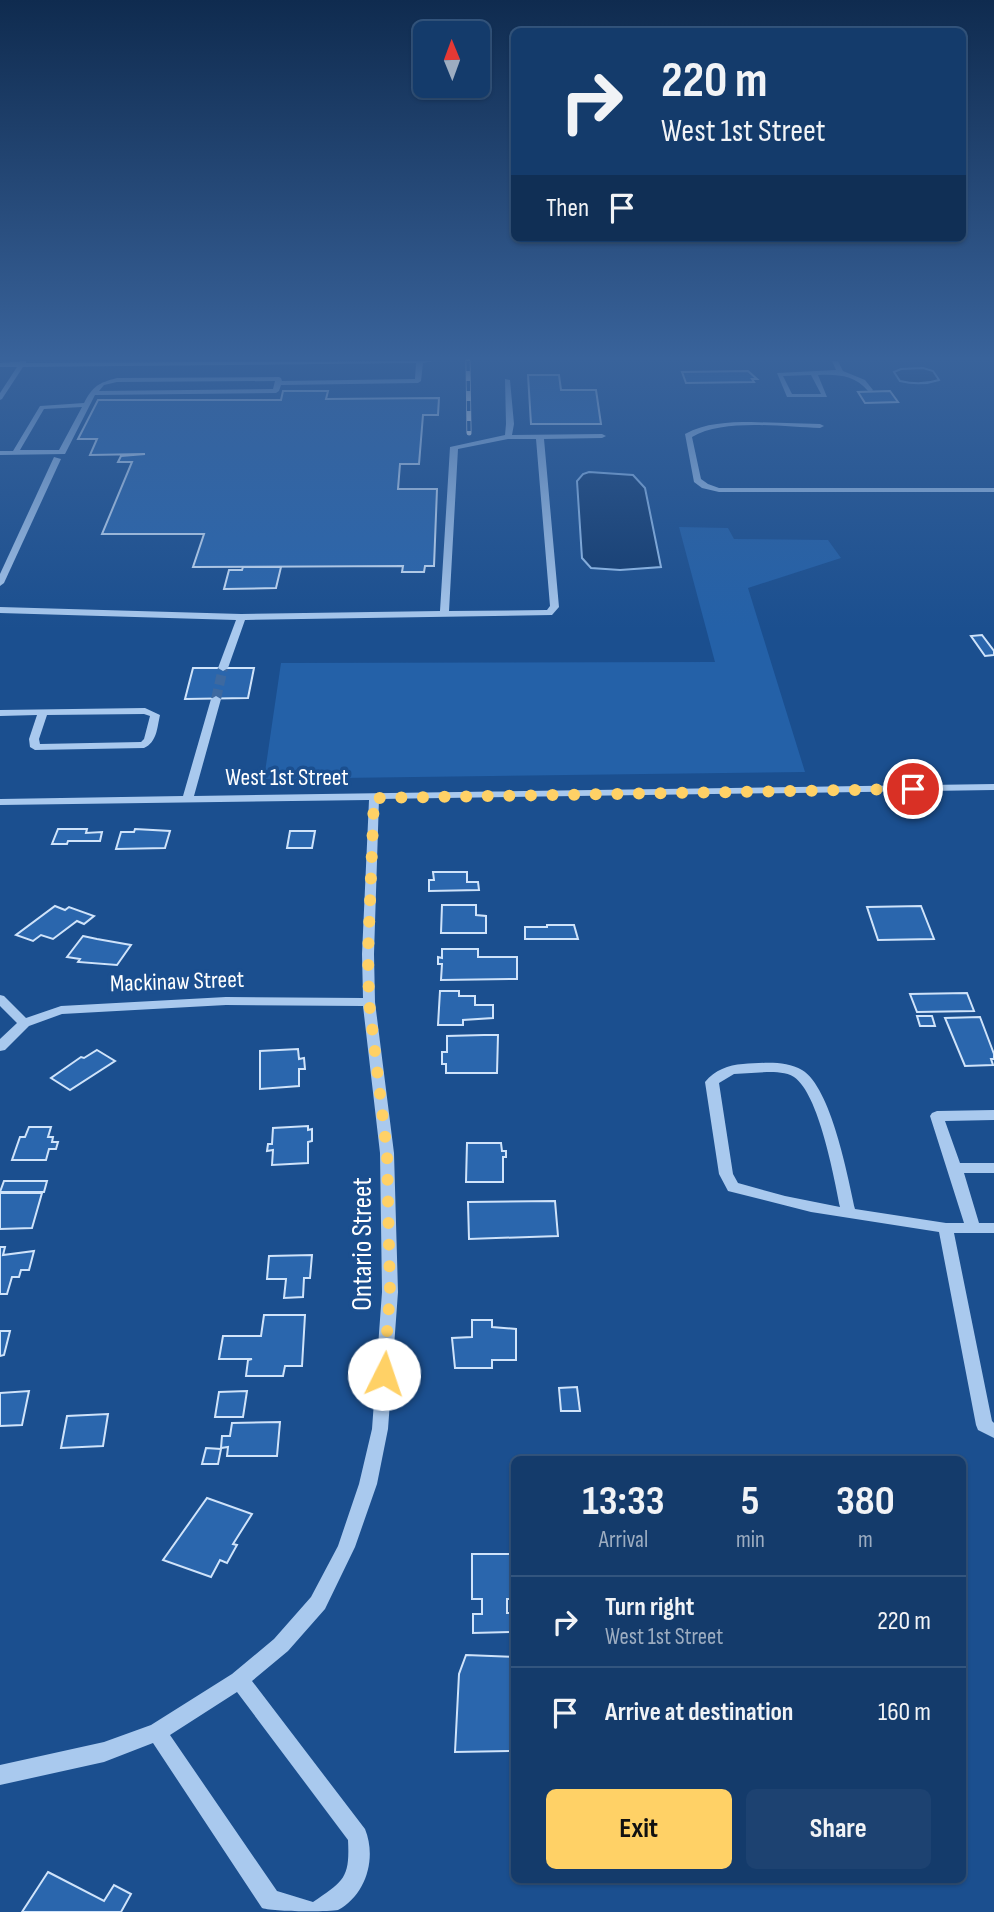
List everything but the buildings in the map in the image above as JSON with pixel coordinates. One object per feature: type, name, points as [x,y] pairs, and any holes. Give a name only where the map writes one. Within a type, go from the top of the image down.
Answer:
[{"type":"street","points":[[0,583],[62,450]]},
{"type":"street","points":[[444,614],[454,450]]},
{"type":"street","points":[[0,610],[241,617],[549,613],[555,607],[541,450]]},
{"type":"street","points":[[691,450],[697,480],[719,491],[994,490]]},
{"type":"street","points":[[0,453],[59,456]]},
{"type":"street","points":[[223,668],[241,617]]},
{"type":"street","points":[[188,799],[216,699]]},
{"type":"street","points":[[0,712],[145,711],[155,715],[145,746],[35,747],[34,739],[43,712]]},
{"type":"street","name":"West 1st Street","points":[[0,802],[994,787]]},
{"type":"street","name":"Ontario Street","points":[[0,1775],[104,1752],[158,1732],[239,1680],[281,1645],[318,1603],[346,1547],[368,1483],[380,1429],[390,1292],[387,1153],[369,1002],[368,954],[374,798]]},
{"type":"street","points":[[0,999],[24,1023]]},
{"type":"street","name":"Mackinaw Street","points":[[0,1047],[24,1023],[61,1010],[226,1001],[369,1002]]},
{"type":"street","points":[[848,1211],[814,1090],[799,1074],[773,1067],[736,1068],[721,1072],[712,1082],[726,1174],[733,1187],[759,1196],[946,1228],[994,1228]]},
{"type":"street","points":[[973,1228],[937,1116],[994,1115]]},
{"type":"street","points":[[955,1168],[994,1168]]},
{"type":"street","points":[[946,1228],[984,1425],[994,1431]]},
{"type":"street","points":[[158,1732],[270,1900],[314,1912],[351,1889],[361,1868],[358,1836],[239,1680]]},
{"type":"shaded area","points":[[589,472],[633,475],[645,488],[661,567],[620,570],[591,568],[582,558],[577,481]]},
{"type":"shaded area","points":[[679,527],[728,528],[734,539],[828,540],[841,558],[748,588],[805,772],[264,779],[281,663],[715,662]]},
{"type":"tunnel","points":[[216,699],[223,668]]},
{"type":"route","points":[[384,1374],[390,1292],[387,1153],[369,1002],[368,954],[374,798],[913,789]]}]
